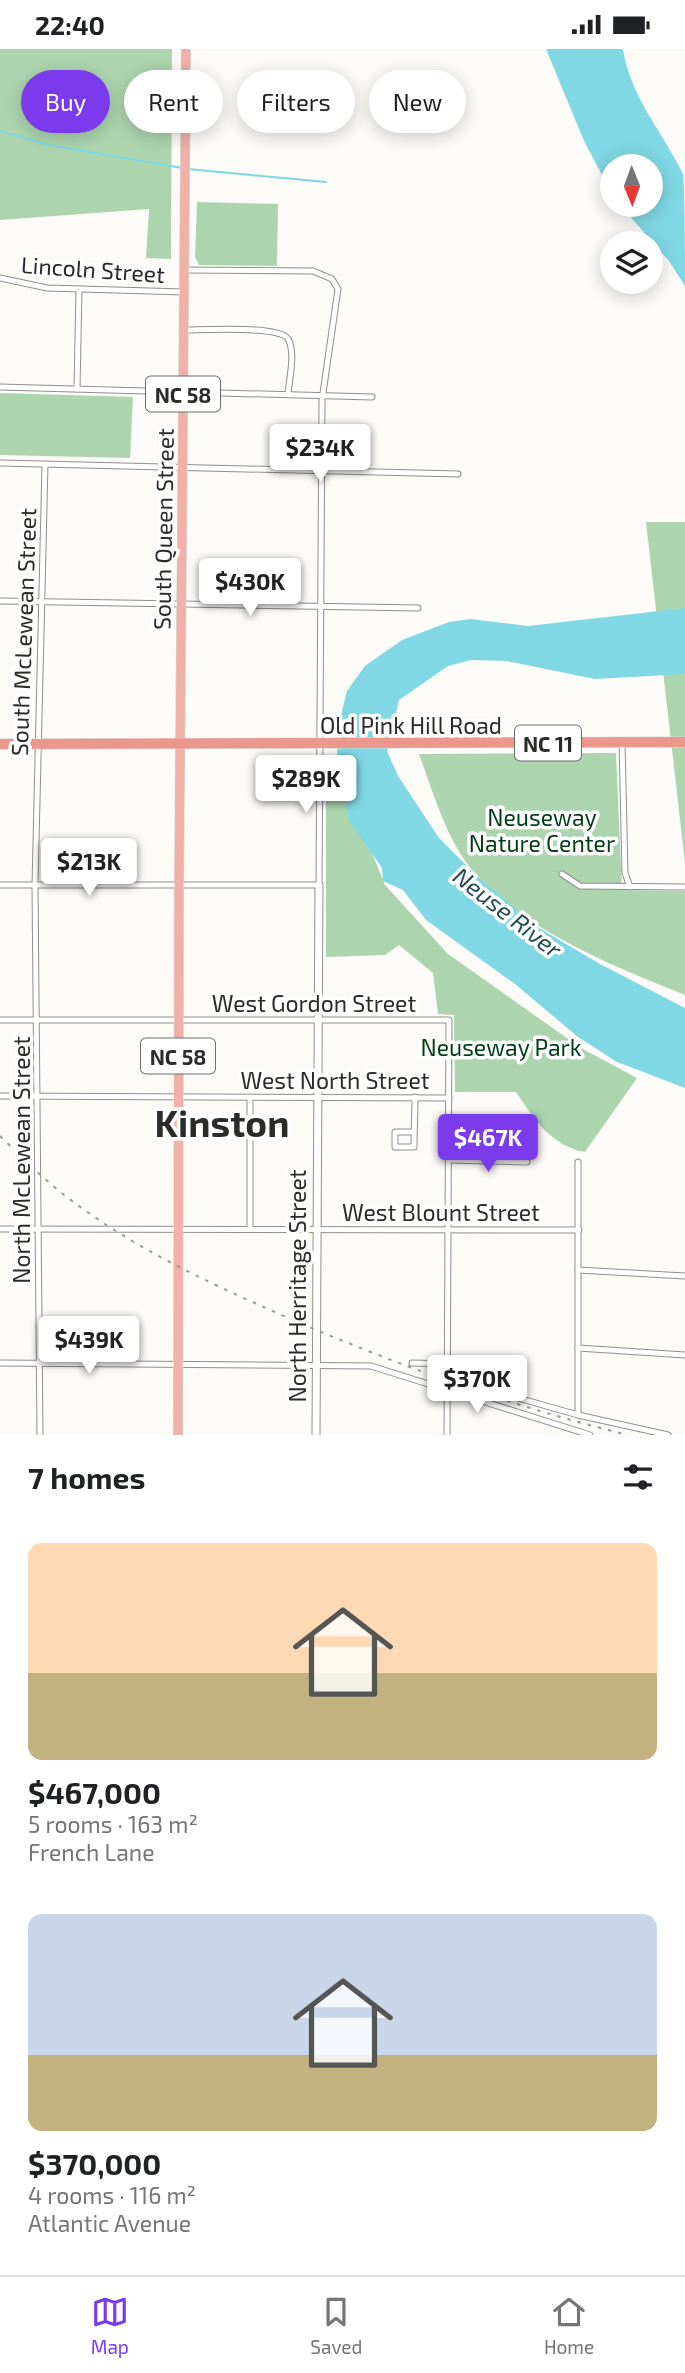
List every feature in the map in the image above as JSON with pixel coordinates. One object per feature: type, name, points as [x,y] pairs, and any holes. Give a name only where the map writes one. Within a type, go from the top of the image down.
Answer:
[{"type":"highway","name":"Old Pink Hill Road","points":[[180,744],[685,742]]},
{"type":"highway","name":"NC 11","points":[[0,744],[180,744]]},
{"type":"main road","name":"South Queen Street","points":[[179,884],[186,49]]},
{"type":"main road","name":"NC 58","points":[[178,1435],[179,884]]},
{"type":"street","points":[[0,885],[319,885],[323,745],[320,606],[323,395],[338,289],[332,279],[313,271],[184,271]]},
{"type":"street","name":"Lincoln Street","points":[[0,278],[34,286],[184,292]]},
{"type":"street","points":[[77,389],[79,289]]},
{"type":"street","points":[[184,330],[269,330],[284,335],[290,342],[288,394]]},
{"type":"street","points":[[0,387],[372,397]]},
{"type":"street","points":[[0,463],[457,474]]},
{"type":"street","name":"South McLewean Street","points":[[36,885],[37,744],[46,464]]},
{"type":"street","points":[[0,601],[418,608]]},
{"type":"street","points":[[622,742],[625,873],[630,887]]},
{"type":"street","points":[[562,874],[580,886],[685,887]]},
{"type":"street","name":"North McLewean Street","points":[[36,885],[40,1435]]},
{"type":"street","name":"North Herritage Street","points":[[316,1435],[319,885]]},
{"type":"street","name":"West Gordon Street","points":[[0,1020],[449,1020],[449,1098]]},
{"type":"street","name":"West North Street","points":[[0,1096],[449,1098]]},
{"type":"street","points":[[250,1097],[250,1229]]},
{"type":"street","points":[[414,1132],[395,1132],[395,1147],[414,1147],[415,1097]]},
{"type":"street","points":[[447,1435],[449,1098]]},
{"type":"street","points":[[449,1160],[527,1162]]},
{"type":"street","points":[[578,1162],[578,1415]]},
{"type":"street","name":"West Blount Street","points":[[0,1229],[579,1230]]},
{"type":"street","points":[[578,1270],[685,1276]]},
{"type":"street","points":[[578,1347],[685,1355]]},
{"type":"street","points":[[0,1363],[371,1366],[578,1434],[590,1435]]},
{"type":"street","points":[[412,1363],[447,1364]]},
{"type":"street","points":[[448,1378],[578,1415],[668,1435]]},
{"type":"green space","points":[[0,49],[172,49],[172,70],[124,70],[124,133],[172,133],[171,259],[146,258],[149,209],[0,220]]},
{"type":"green space","points":[[197,202],[278,204],[277,266],[199,265],[195,257]]},
{"type":"green space","points":[[0,393],[133,397],[130,458],[0,455]]},
{"type":"green space","points":[[646,522],[685,522],[685,863]]},
{"type":"green space","name":"Neuseway Nature Center","points":[[616,753],[622,890],[685,891],[685,995],[576,947],[550,933],[502,899],[469,866],[451,837],[419,754]]},
{"type":"green space","name":"Neuseway Park","points":[[326,762],[336,764],[385,885],[448,954],[581,1048],[637,1078],[585,1152],[562,1144],[544,1130],[516,1092],[455,1092],[454,1015],[438,1014],[433,973],[399,945],[385,955],[326,957]]},
{"type":"water","points":[[546,49],[623,49],[640,98],[683,174],[685,286],[663,254],[663,231],[643,231],[630,217],[663,217],[663,154],[600,154],[600,171],[584,141]]},
{"type":"water","name":"Neuse River","points":[[685,608],[685,674],[595,679],[507,661],[471,660],[448,666],[399,700],[387,751],[398,776],[439,838],[479,878],[539,928],[600,964],[685,1008],[685,1088],[617,1062],[578,1037],[515,984],[426,920],[403,890],[383,881],[382,868],[349,820],[337,762],[338,727],[347,691],[365,666],[402,640],[449,622],[470,619],[528,626]]},
{"type":"waterway","points":[[0,131],[49,145],[182,168]]},
{"type":"waterway","points":[[188,169],[326,182]]},
{"type":"railway","points":[[0,1136],[50,1183],[92,1215],[173,1264],[229,1291],[328,1335],[412,1368],[540,1411],[628,1435]]},
{"type":"district","name":"Kinston","points":[[222,1122]]}]
